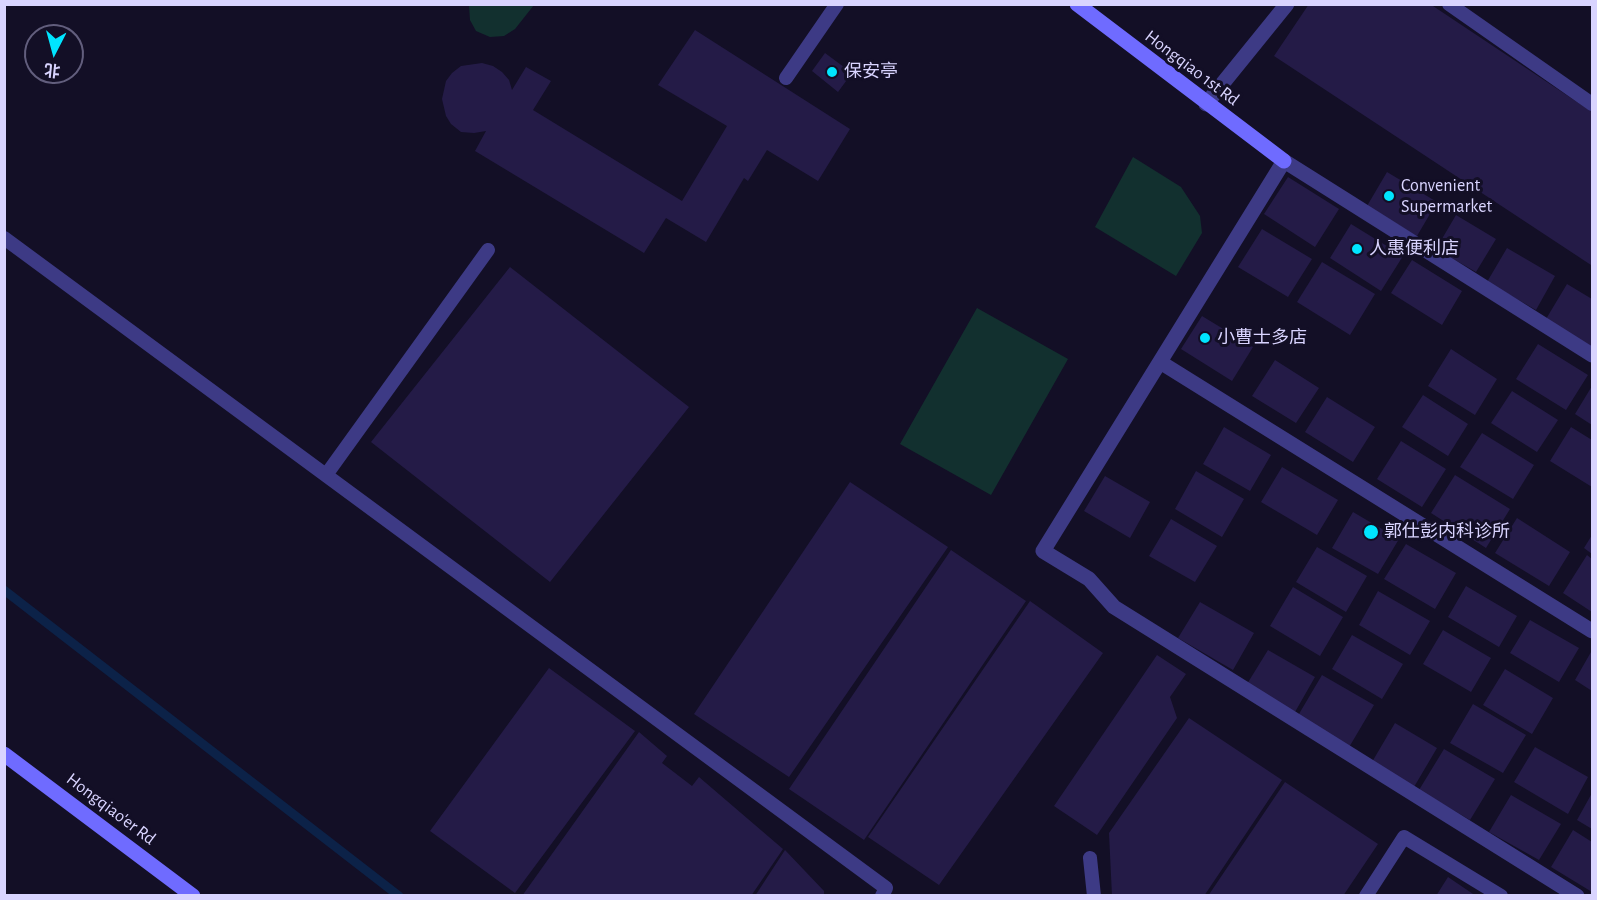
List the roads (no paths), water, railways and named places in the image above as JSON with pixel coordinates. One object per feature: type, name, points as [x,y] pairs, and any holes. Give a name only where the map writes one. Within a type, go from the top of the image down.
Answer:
[{"type":"street","name":"Hongqiao 1st Rd","points":[[1077,4],[1284,162]]},
{"type":"street","points":[[1206,104],[1287,4]]},
{"type":"street","points":[[1577,896],[1114,607],[1089,579],[1043,551],[1284,162],[1593,356]]},
{"type":"street","points":[[1160,362],[1593,631]]},
{"type":"street","name":"Hongqiao'er Rd","points":[[4,754],[193,896]]},
{"type":"lane","points":[[786,78],[837,4]]},
{"type":"lane","points":[[1449,4],[1593,104]]},
{"type":"lane","points":[[4,238],[886,888],[882,896]]},
{"type":"lane","points":[[326,475],[488,250]]},
{"type":"lane","points":[[1366,896],[1404,837],[1501,896]]},
{"type":"lane","points":[[1090,858],[1094,896]]},
{"type":"waterway","points":[[4,590],[399,896]]},
{"type":"place","name":"保安亭","points":[[832,72]]},
{"type":"place","name":"Convenient Supermarket","points":[[1389,196]]},
{"type":"place","name":"人惠便利店","points":[[1357,249]]},
{"type":"place","name":"小曹士多店","points":[[1205,338]]},
{"type":"place","name":"郭仕彭内科诊所","points":[[1371,532]]}]
